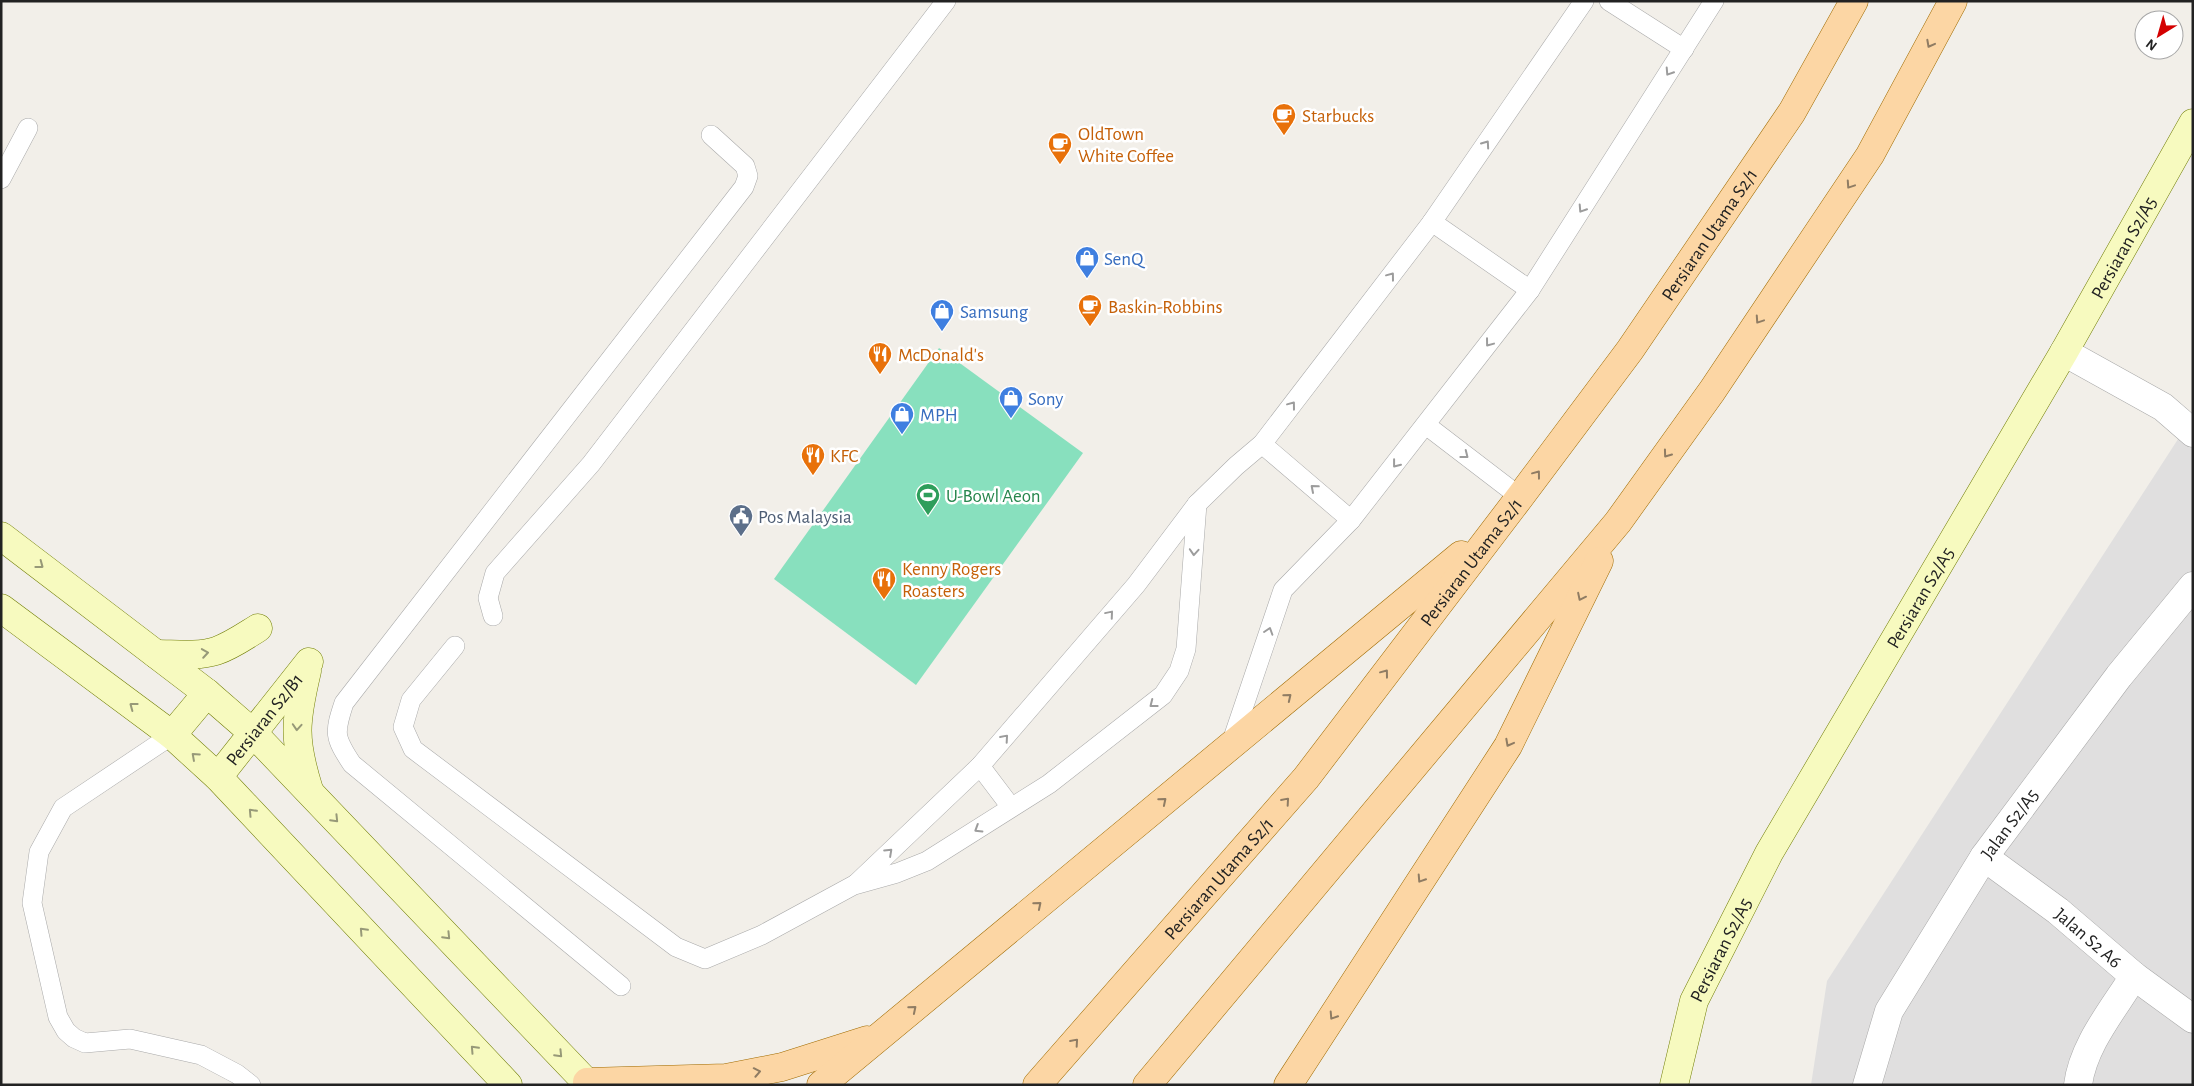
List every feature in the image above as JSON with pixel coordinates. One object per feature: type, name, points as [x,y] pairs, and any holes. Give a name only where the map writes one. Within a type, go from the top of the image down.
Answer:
[{"type":"main road","name":"Persiaran Utama S2/1","points":[[1040,1082],[1306,778],[1520,497],[1630,350],[1792,112],[1854,1]]},
{"type":"main road","points":[[1147,1085],[1618,522],[1712,391],[1870,155],[1953,1]]},
{"type":"main road","points":[[1288,1085],[1508,746],[1618,522]]},
{"type":"main road","points":[[822,1085],[1497,526]]},
{"type":"main road","points":[[588,1084],[726,1078],[782,1068],[880,1036]]},
{"type":"street","name":"Persiaran S2/A5","points":[[1674,1085],[1694,1001],[1769,853],[2064,352],[2193,123]]},
{"type":"street","points":[[2064,352],[2163,407],[2193,433]]},
{"type":"street","points":[[1,536],[206,693],[253,733],[588,1084]]},
{"type":"street","name":"Jalan S2/A5","points":[[1867,1085],[1889,1011],[1984,857],[2119,676],[2193,586]]},
{"type":"street","points":[[1,608],[172,735],[218,777],[508,1085]]},
{"type":"street","points":[[156,654],[196,655],[214,652],[258,628]]},
{"type":"street","name":"Persiaran S2/B1","points":[[218,777],[309,662],[298,709],[296,738],[299,758],[310,793]]},
{"type":"street","points":[[172,735],[206,693]]},
{"type":"street","name":"Jalan S2 A6","points":[[1984,857],[2058,911],[2134,976],[2193,1019]]},
{"type":"street","points":[[2078,1085],[2080,1069],[2092,1043],[2134,976]]},
{"type":"lane","points":[[493,616],[488,598],[496,573],[591,464],[946,1]]},
{"type":"lane","points":[[854,885],[980,766],[1136,585],[1198,504],[1262,444],[1432,222],[1584,1]]},
{"type":"lane","points":[[1609,1],[1684,49]]},
{"type":"lane","points":[[1232,744],[1282,590],[1351,520],[1530,290],[1714,1]]},
{"type":"lane","points":[[1,179],[28,128]]},
{"type":"lane","points":[[621,986],[352,764],[339,744],[336,727],[344,703],[744,187],[748,176],[745,166],[711,135]]},
{"type":"lane","points":[[1432,222],[1530,290]]},
{"type":"lane","points":[[1426,425],[1520,497]]},
{"type":"lane","points":[[1262,444],[1351,520]]},
{"type":"lane","points":[[455,646],[411,700],[403,727],[413,749],[676,948],[705,959],[762,935],[854,885],[897,873],[927,860],[1049,784],[1163,696],[1178,670],[1186,649],[1198,504]]},
{"type":"lane","points":[[172,735],[63,808],[39,852],[32,903],[58,1017],[66,1031],[74,1038],[85,1042],[130,1039],[201,1055],[237,1074],[251,1085]]},
{"type":"lane","points":[[980,766],[1011,808]]},
{"type":"shaded area","points":[[2193,416],[2193,1085],[1811,1085],[1827,981]]},
{"type":"green space","name":"U-Bowl Aeon","points":[[939,348],[1083,453],[916,685],[774,579]]},
{"type":"place","name":"Starbucks","points":[[1284,136]]},
{"type":"place","name":"OldTown White Coffee","points":[[1060,165]]},
{"type":"place","name":"SenQ","points":[[1087,279]]},
{"type":"place","name":"Baskin-Robbins","points":[[1090,327]]},
{"type":"place","name":"Samsung","points":[[942,332]]},
{"type":"place","name":"McDonald's","points":[[880,375]]},
{"type":"place","name":"Sony","points":[[1011,419]]},
{"type":"place","name":"MPH","points":[[902,435]]},
{"type":"place","name":"KFC","points":[[813,476]]},
{"type":"place","name":"U-Bowl Aeon","points":[[928,516]]},
{"type":"place","name":"Pos Malaysia","points":[[741,537]]},
{"type":"place","name":"Kenny Rogers Roasters","points":[[884,600]]}]
